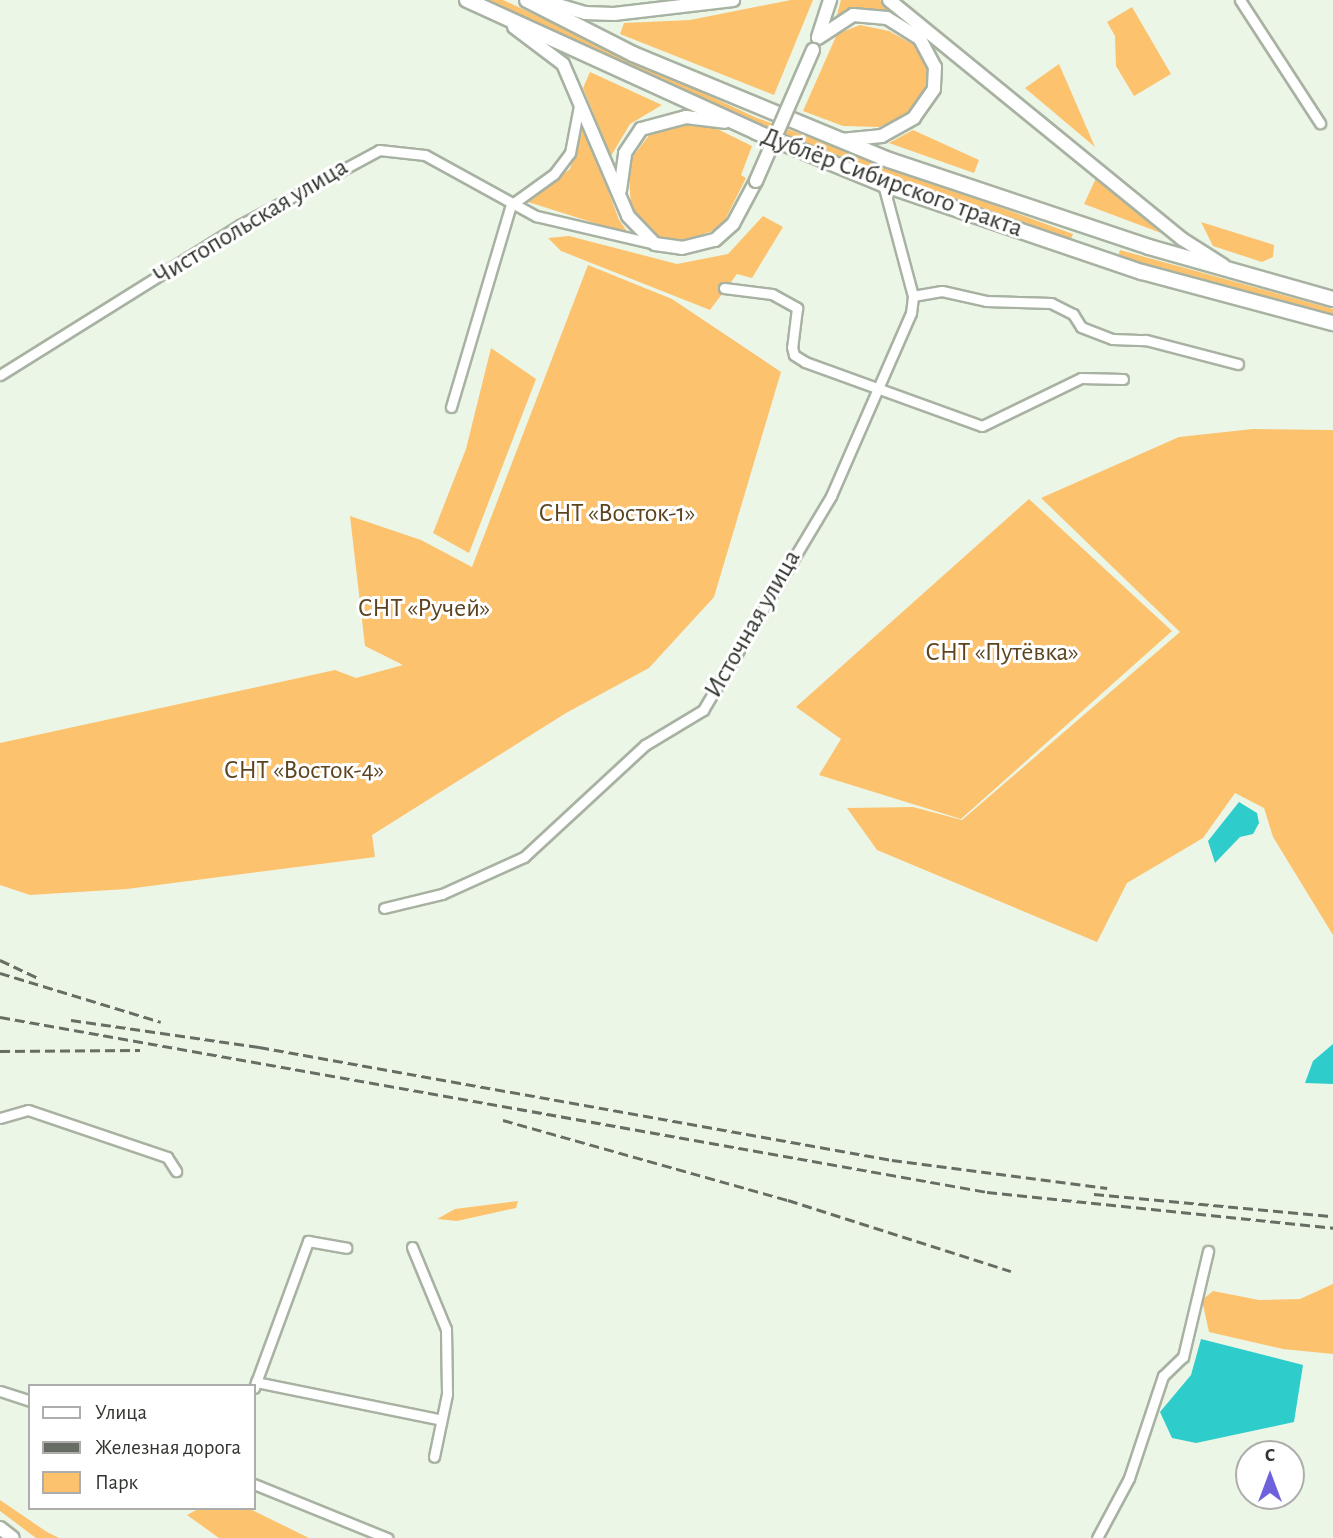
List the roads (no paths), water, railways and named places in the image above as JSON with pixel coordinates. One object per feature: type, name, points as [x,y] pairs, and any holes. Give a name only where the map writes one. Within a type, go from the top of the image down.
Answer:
[{"type":"main road","name":"Дублёр Сибирского тракта","points":[[467,0],[756,132],[883,184],[1142,272],[1333,323]]},
{"type":"main road","name":"Дублёр Сибирского тракта","points":[[527,0],[633,54],[839,141],[1023,207],[1333,299]]},
{"type":"main road","points":[[541,0],[585,13],[614,14],[733,0]]},
{"type":"main road","points":[[614,14],[622,0]]},
{"type":"main road","points":[[646,0],[668,7]]},
{"type":"main road","points":[[490,12],[552,50],[578,94],[633,225],[655,244],[682,248],[715,240],[733,225],[756,181],[813,50],[830,0]]},
{"type":"main road","points":[[889,0],[1182,239],[1232,271]]},
{"type":"main road","points":[[818,38],[853,15],[887,18],[920,39],[936,67],[934,89],[914,118],[881,136],[839,141]]},
{"type":"main road","points":[[621,201],[625,153],[635,135],[650,124],[701,117],[756,132]]},
{"type":"main road","points":[[0,1528],[13,1538]]},
{"type":"street","points":[[1240,0],[1320,123]]},
{"type":"street","points":[[451,407],[511,205],[554,174],[570,153],[578,131],[578,94]]},
{"type":"street","name":"Чистопольская улица","points":[[0,375],[240,225],[370,152],[415,151],[511,205],[655,244]]},
{"type":"street","points":[[883,184],[912,292],[942,291],[986,301],[1051,303],[1073,314],[1081,327],[1112,339],[1169,344],[1238,364]]},
{"type":"street","points":[[724,288],[772,294],[797,308],[794,355],[982,426],[1081,378],[1123,379]]},
{"type":"street","name":"Источная улица","points":[[384,908],[442,894],[524,857],[645,745],[703,710],[831,496],[911,313],[912,292]]},
{"type":"street","points":[[0,1118],[28,1110],[167,1157],[176,1171]]},
{"type":"street","points":[[255,1384],[309,1241],[346,1248]]},
{"type":"street","points":[[412,1247],[446,1329],[447,1394],[438,1419],[434,1457]]},
{"type":"street","points":[[1097,1538],[1129,1478],[1163,1376],[1183,1357],[1208,1251]]},
{"type":"street","points":[[256,1385],[438,1419]]},
{"type":"street","points":[[0,1391],[28,1400]]},
{"type":"street","points":[[256,1485],[387,1538]]},
{"type":"water","points":[[1239,802],[1257,813],[1259,823],[1253,834],[1240,837],[1215,863],[1208,841]]},
{"type":"water","points":[[1333,1044],[1333,1084],[1305,1083],[1313,1061]]},
{"type":"water","points":[[1201,1339],[1303,1365],[1294,1422],[1196,1443],[1172,1438],[1160,1412],[1191,1375]]},
{"type":"railway","points":[[0,960],[38,978]]},
{"type":"railway","points":[[0,973],[161,1022]]},
{"type":"railway","points":[[0,1017],[987,1192],[1333,1228]]},
{"type":"railway","points":[[71,1020],[259,1047],[892,1160],[1107,1188]]},
{"type":"railway","points":[[0,1051],[140,1050]]},
{"type":"railway","points":[[503,1120],[788,1200],[1011,1271]]},
{"type":"railway","points":[[1094,1194],[1333,1216]]},
{"type":"park label","name":"СНТ «Восток-1»","points":[[617,514]]},
{"type":"park label","name":"СНТ «Ручей»","points":[[424,609]]},
{"type":"park label","name":"СНТ «Путёвка»","points":[[1002,653]]},
{"type":"park label","name":"СНТ «Восток-4»","points":[[304,771]]}]
